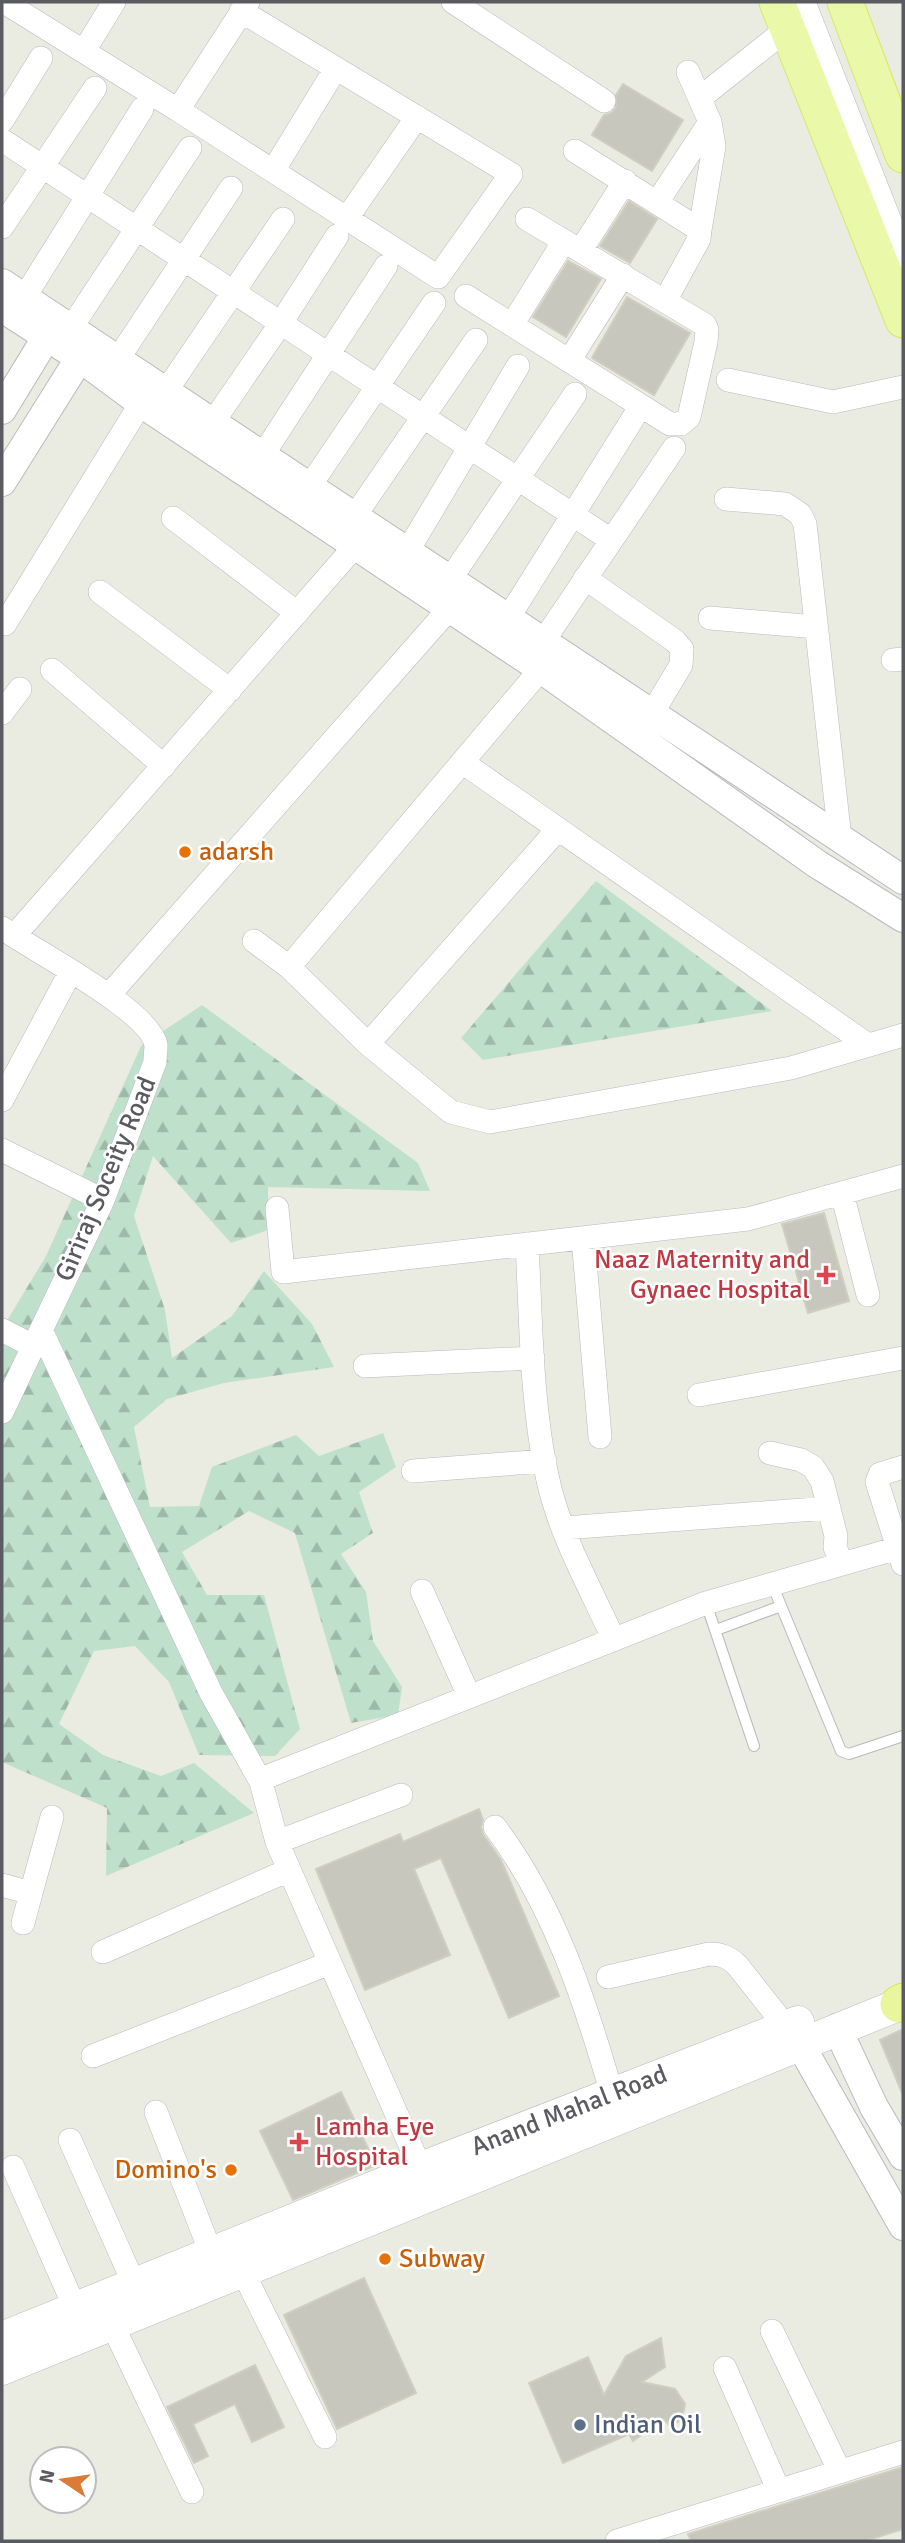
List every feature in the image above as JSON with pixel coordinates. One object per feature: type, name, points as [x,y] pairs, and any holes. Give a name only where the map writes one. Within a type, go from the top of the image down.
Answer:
[{"type":"main road","points":[[814,2],[903,233]]},
{"type":"main road","points":[[845,2],[891,94],[903,155]]},
{"type":"main road","points":[[788,11],[903,266]]},
{"type":"main road","points":[[788,11],[903,320]]},
{"type":"main road","points":[[809,2034],[902,1997]]},
{"type":"main road","name":"Anand Mahal Road","points":[[2,2338],[211,2253],[426,2181],[902,1997]]},
{"type":"main road","name":"Anand Mahal Road","points":[[2,2369],[243,2272],[426,2181],[612,2094],[809,2034]]},
{"type":"street","points":[[4,2],[273,171],[342,227],[438,277],[511,174],[336,68],[244,7],[178,110]]},
{"type":"street","points":[[84,51],[114,2]]},
{"type":"street","points":[[453,2],[604,101]]},
{"type":"street","points":[[700,98],[788,11]]},
{"type":"street","points":[[2,121],[41,58]]},
{"type":"street","points":[[273,171],[336,68]]},
{"type":"street","points":[[665,301],[699,239],[715,150],[710,122],[688,72]]},
{"type":"street","points":[[2,227],[95,88]]},
{"type":"street","points":[[142,109],[88,197],[9,297],[69,336],[356,545],[449,609],[651,715],[903,880]]},
{"type":"street","points":[[213,422],[417,117]]},
{"type":"street","points":[[658,201],[710,122]]},
{"type":"street","points":[[2,140],[611,540]]},
{"type":"street","points":[[2,482],[69,336],[136,228],[190,148]]},
{"type":"street","points":[[575,151],[701,230]]},
{"type":"street","points":[[512,325],[572,245],[625,181]]},
{"type":"street","points":[[118,359],[231,188]]},
{"type":"street","points":[[5,624],[153,397],[233,292],[283,219]]},
{"type":"street","points":[[466,296],[670,424],[681,424],[689,417],[707,330],[702,322],[527,219]]},
{"type":"street","points":[[262,456],[386,265]]},
{"type":"street","points":[[569,360],[623,275]]},
{"type":"street","points":[[309,487],[434,303]]},
{"type":"street","points":[[69,336],[118,359],[153,397],[213,422],[507,620],[541,656],[817,864],[903,918]]},
{"type":"street","points":[[2,410],[69,336]]},
{"type":"street","points":[[354,517],[476,340]]},
{"type":"street","points":[[407,552],[519,366]]},
{"type":"street","points":[[728,380],[833,402],[903,387]]},
{"type":"street","points":[[449,581],[575,394]]},
{"type":"street","points":[[507,620],[637,412]]},
{"type":"street","points":[[289,967],[462,762],[541,656],[585,578],[674,448]]},
{"type":"street","points":[[726,499],[785,504],[800,514],[805,524],[840,839]]},
{"type":"street","points":[[173,518],[297,613]]},
{"type":"street","points":[[8,932],[164,766],[356,545]]},
{"type":"street","points":[[585,578],[675,641],[682,649],[681,665],[651,715]]},
{"type":"street","points":[[100,592],[230,690]]},
{"type":"street","points":[[109,995],[449,609]]},
{"type":"street","points":[[710,618],[816,627]]},
{"type":"street","points":[[52,670],[164,766]]},
{"type":"street","points":[[2,713],[20,689]]},
{"type":"street","points":[[462,762],[868,1045]]},
{"type":"street","points":[[368,1044],[558,829]]},
{"type":"street","name":"Giriraj Soceity Road","points":[[2,1412],[103,1200],[155,1062],[156,1044],[145,1027],[109,995],[8,932]]},
{"type":"street","points":[[254,941],[289,967],[368,1044],[451,1112],[490,1122],[772,1072],[903,1035]]},
{"type":"street","points":[[2,1100],[71,971]]},
{"type":"street","points":[[2,1150],[103,1200]]},
{"type":"street","points":[[277,1208],[283,1272],[748,1219],[903,1176]]},
{"type":"street","points":[[842,1193],[868,1296]]},
{"type":"street","points":[[583,1238],[600,1437]]},
{"type":"street","points":[[527,1244],[533,1358],[548,1480],[564,1528],[614,1639]]},
{"type":"street","points":[[2,1330],[37,1338],[211,1693],[261,1783],[277,1842],[426,2181]]},
{"type":"street","points":[[699,1395],[903,1357]]},
{"type":"street","points":[[365,1366],[533,1358]]},
{"type":"street","points":[[770,1453],[801,1460],[813,1467],[822,1481],[836,1536],[835,1547],[842,1564]]},
{"type":"street","points":[[413,1471],[545,1461]]},
{"type":"street","points":[[261,1783],[264,1778],[706,1603],[842,1564],[901,1556],[877,1482],[880,1474],[903,1466]]},
{"type":"street","points":[[564,1528],[829,1508]]},
{"type":"street","points":[[422,1591],[469,1696]]},
{"type":"street","points":[[277,1842],[401,1795]]},
{"type":"street","points":[[23,1923],[52,1817]]},
{"type":"street","points":[[495,1827],[531,1881],[572,1969],[612,2094]]},
{"type":"street","points":[[103,1952],[289,1870]]},
{"type":"street","points":[[2,1885],[31,1894]]},
{"type":"street","points":[[608,1977],[709,1954],[729,1957],[809,2034],[874,2107],[903,2156]]},
{"type":"street","points":[[93,2056],[330,1963]]},
{"type":"street","points":[[809,2034],[903,2226]]},
{"type":"street","points":[[156,2112],[211,2253]]},
{"type":"street","points":[[70,2140],[134,2284]]},
{"type":"street","points":[[13,2167],[75,2308]]},
{"type":"street","points":[[243,2272],[325,2437]]},
{"type":"street","points":[[112,2324],[192,2492]]},
{"type":"street","points":[[772,2331],[840,2472]]},
{"type":"street","points":[[725,2368],[779,2491]]},
{"type":"street","points":[[617,2541],[667,2534],[779,2491],[903,2452]]},
{"type":"lane","points":[[772,1584],[841,1751],[849,1754],[903,1736]]},
{"type":"lane","points":[[706,1603],[754,1746]]},
{"type":"lane","points":[[716,1630],[782,1606]]},
{"type":"green space","points":[[596,881],[772,1011],[483,1060],[461,1038]]},
{"type":"green space","points":[[202,1005],[418,1163],[430,1191],[268,1187],[268,1230],[231,1243],[153,1156],[134,1216],[165,1310],[172,1358],[232,1316],[264,1271],[312,1324],[334,1367],[224,1383],[167,1399],[134,1427],[150,1507],[199,1506],[212,1467],[296,1435],[319,1456],[383,1433],[396,1467],[359,1492],[373,1533],[341,1554],[366,1592],[373,1641],[402,1687],[398,1715],[351,1723],[295,1533],[249,1511],[182,1552],[207,1595],[264,1595],[300,1729],[275,1756],[199,1755],[169,1682],[135,1646],[94,1651],[59,1724],[103,1755],[161,1776],[194,1763],[254,1813],[106,1876],[107,1808],[2,1762],[2,1329],[46,1256],[141,1046]]},
{"type":"building","points":[[623,84],[683,120],[652,171],[592,135],[604,115],[616,108],[616,95]]},
{"type":"building","points":[[629,201],[657,219],[630,263],[600,246]]},
{"type":"building","points":[[568,261],[601,279],[566,337],[533,317]]},
{"type":"building","points":[[627,297],[690,333],[654,395],[592,358]]},
{"type":"building","points":[[824,1213],[849,1301],[808,1313],[782,1224]]},
{"type":"building","points":[[479,1809],[483,1820],[483,1834],[501,1860],[559,1996],[509,2018],[441,1858],[414,1869],[450,1955],[365,1990],[316,1869],[400,1834],[403,1842]]},
{"type":"building","points":[[903,2029],[903,2095],[880,2040]]},
{"type":"building","points":[[341,2092],[376,2165],[293,2200],[260,2131]]},
{"type":"building","points":[[364,2278],[416,2393],[337,2429],[284,2315]]},
{"type":"building","points":[[661,2338],[665,2367],[642,2382],[675,2389],[685,2404],[682,2418],[671,2428],[664,2419],[633,2441],[629,2434],[563,2463],[529,2383],[588,2357],[604,2395],[626,2356]]},
{"type":"building","points":[[255,2365],[284,2427],[252,2442],[235,2404],[193,2424],[208,2456],[194,2463],[167,2407]]},
{"type":"building","points":[[903,2467],[903,2529],[865,2541],[691,2541],[688,2534]]},
{"type":"place","name":"adarsh","points":[[185,852]]},
{"type":"place","name":"Naaz Maternity and Gynaec Hospital","points":[[826,1275]]},
{"type":"place","name":"Lamha Eye Hospital","points":[[299,2142]]},
{"type":"place","name":"Domino's","points":[[231,2170]]},
{"type":"place","name":"Subway","points":[[385,2259]]},
{"type":"place","name":"Indian Oil","points":[[580,2425]]}]
